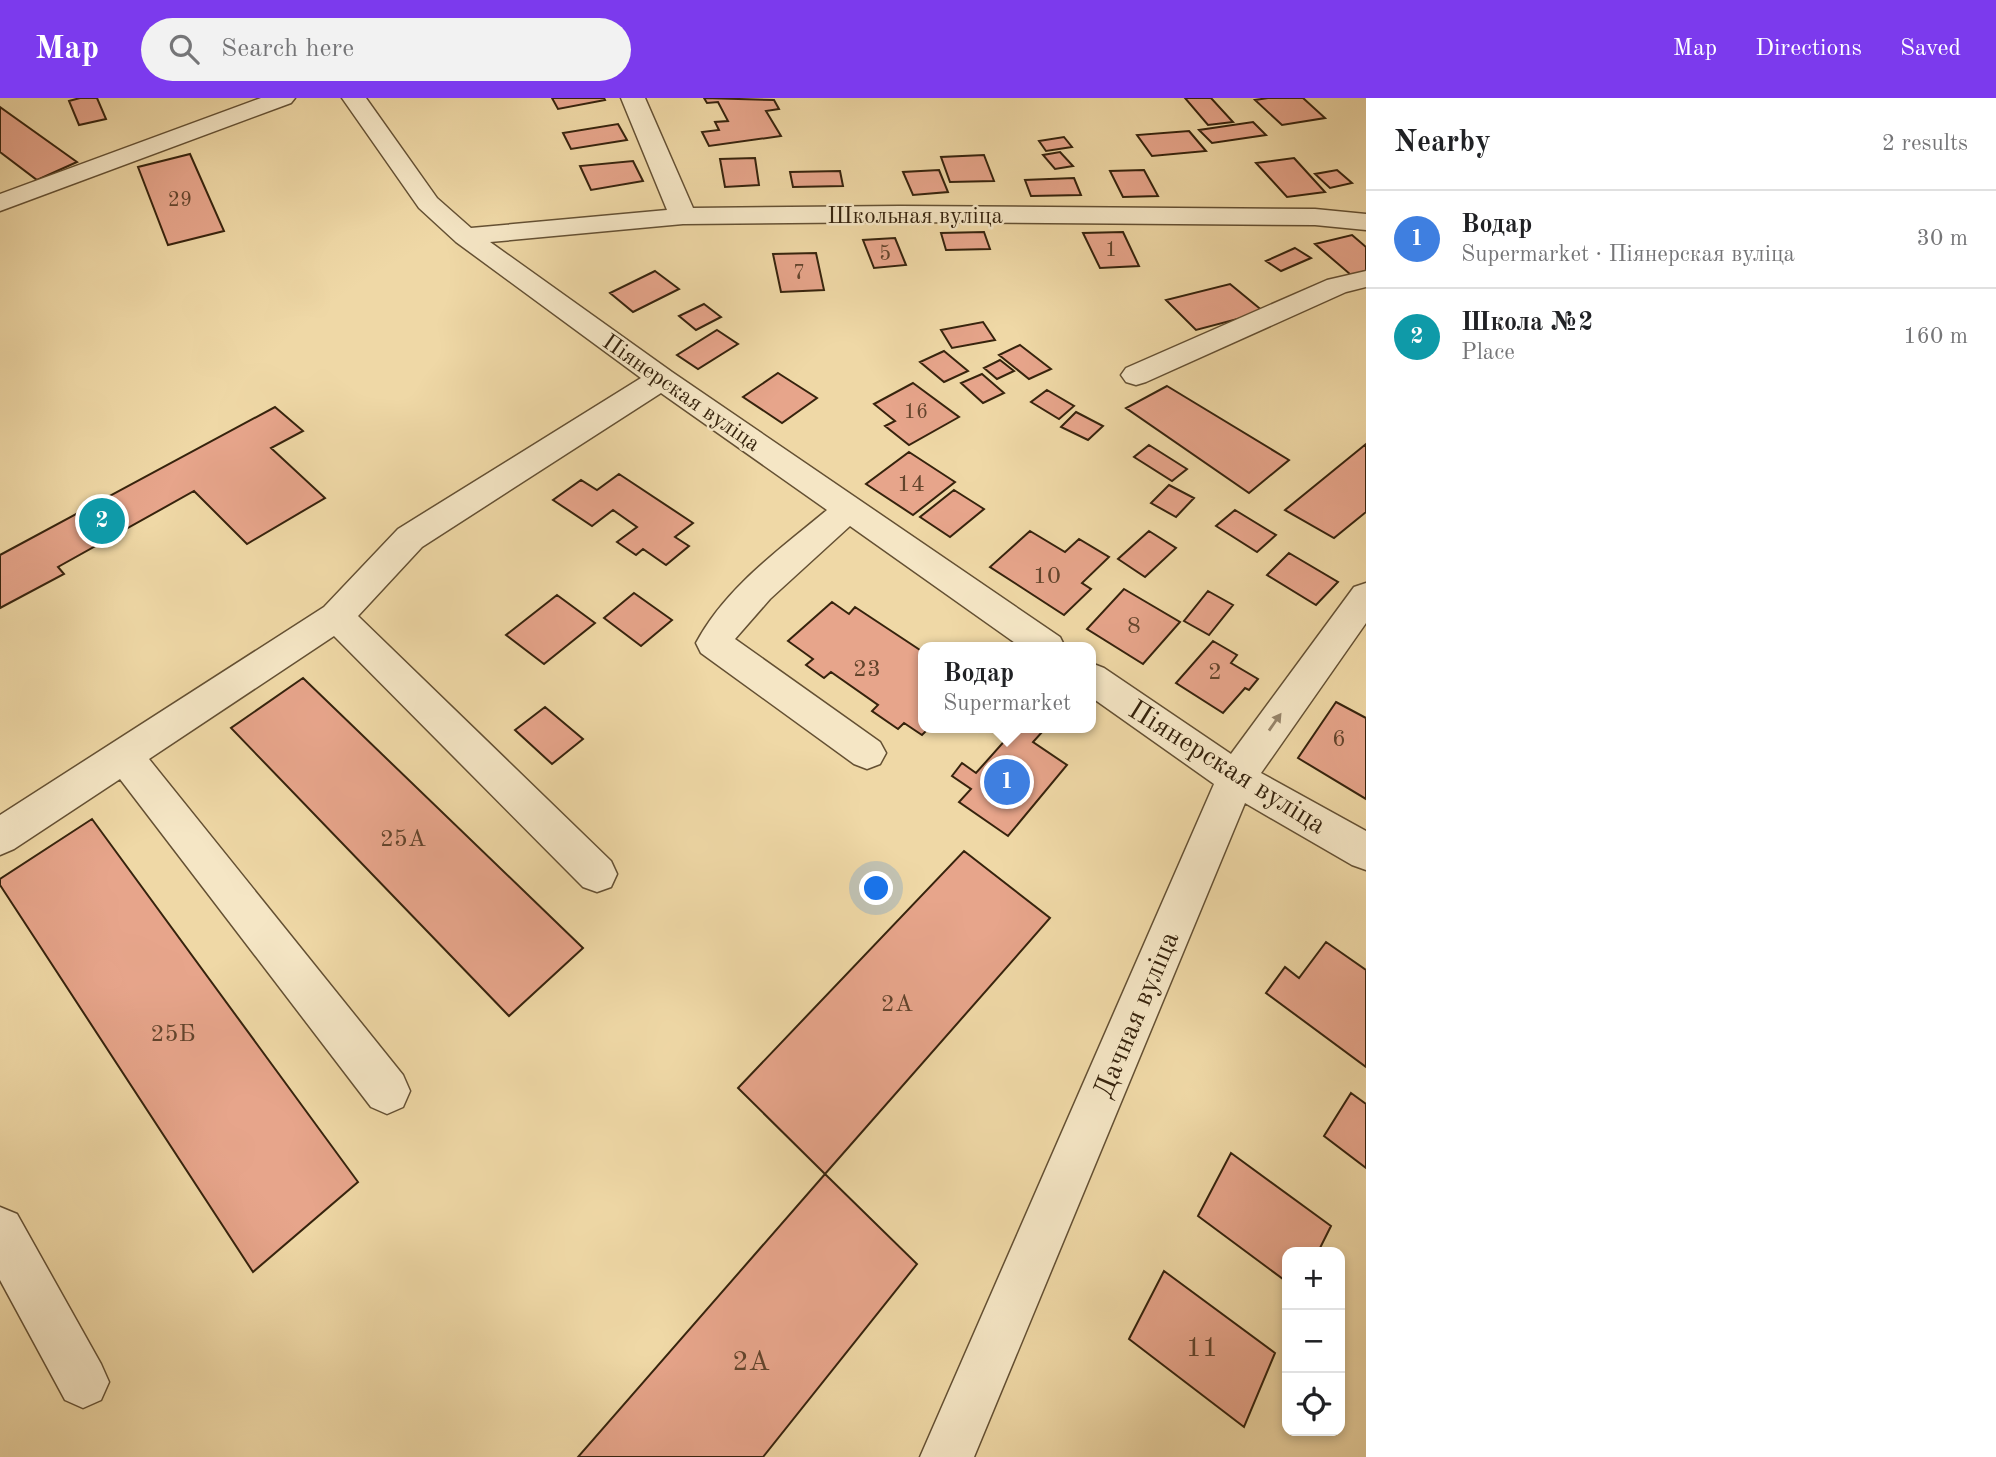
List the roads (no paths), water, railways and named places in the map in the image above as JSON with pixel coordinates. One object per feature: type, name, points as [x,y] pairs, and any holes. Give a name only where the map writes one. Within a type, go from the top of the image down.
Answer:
[{"type":"street","points":[[0,203],[283,98]]},
{"type":"street","name":"Піянерская вуліца","points":[[354,98],[428,203],[465,236],[662,379],[1040,642]]},
{"type":"street","points":[[634,98],[683,216]]},
{"type":"street","name":"Школьная вуліца","points":[[465,236],[683,216],[900,214],[1287,217],[1366,222]]},
{"type":"street","points":[[1136,375],[1337,286],[1366,279]]},
{"type":"street","points":[[0,837],[336,617],[410,538],[662,379]]},
{"type":"street","points":[[848,509],[754,595],[726,624],[714,643],[867,752]]},
{"type":"street","name":"Дачная вуліца","points":[[947,1457],[1236,778],[1366,596]]},
{"type":"street","points":[[336,617],[597,874]]},
{"type":"street","name":"Піянерская вуліца","points":[[1096,681],[1236,778],[1366,852]]},
{"type":"street","points":[[124,756],[387,1091]]},
{"type":"street","points":[[0,1231],[83,1382]]},
{"type":"place","name":"Школа №2","points":[[102,521]]},
{"type":"place","name":"Водар","points":[[1007,782]]}]
